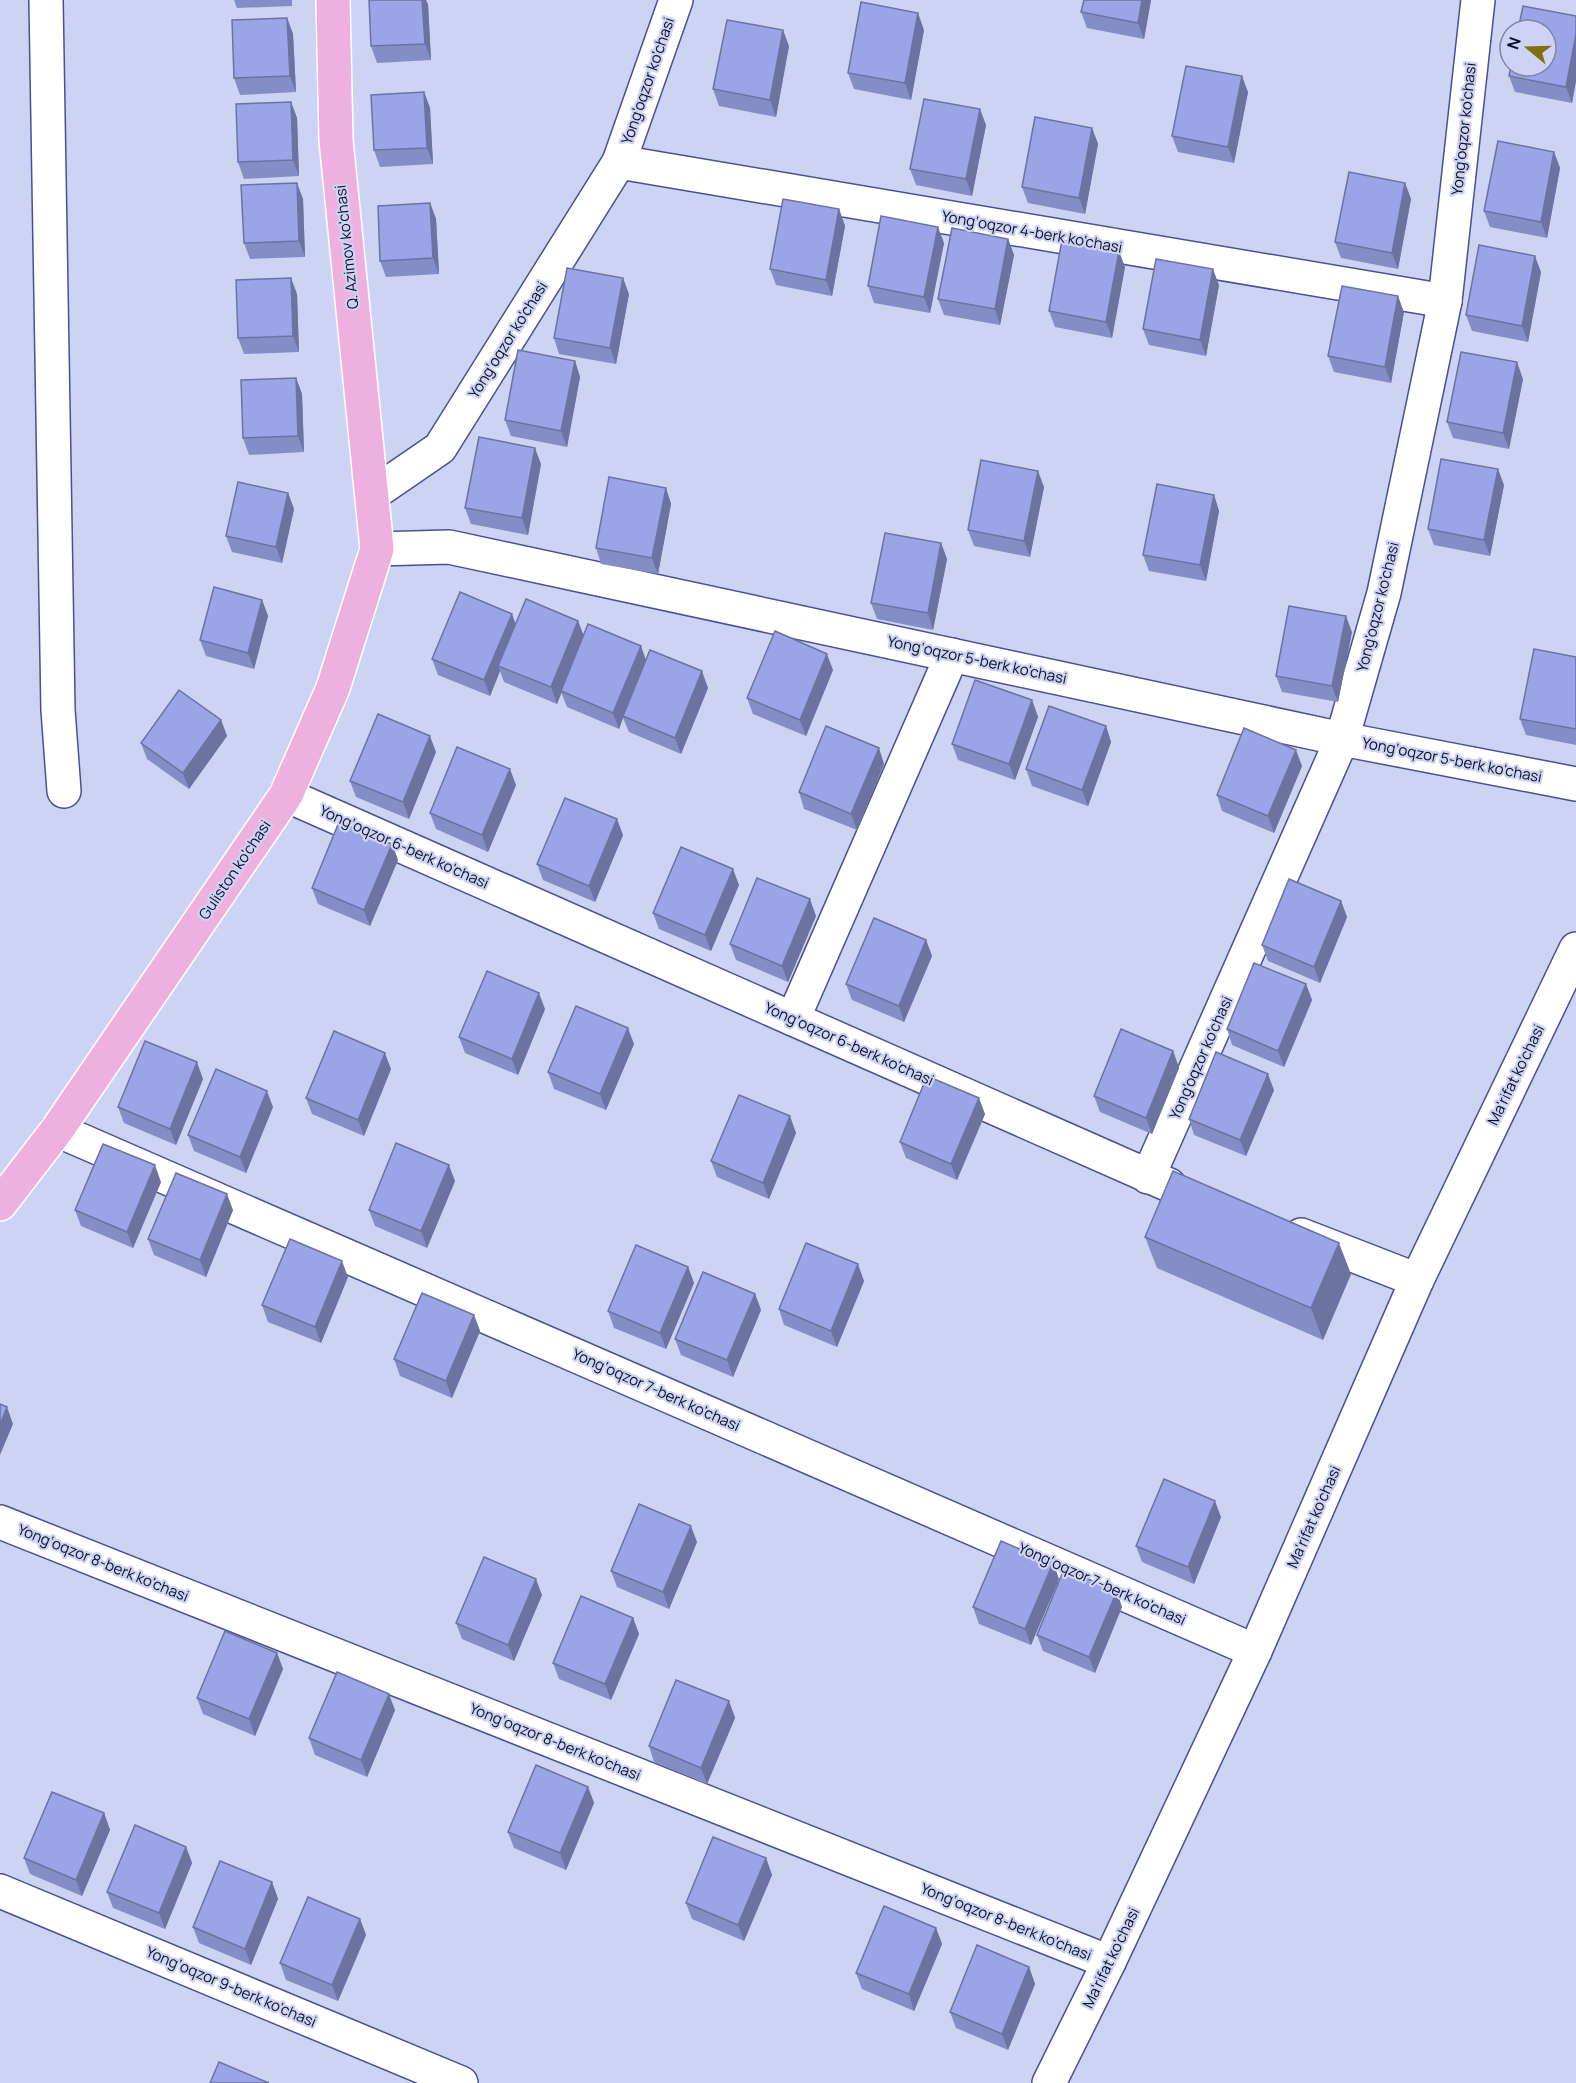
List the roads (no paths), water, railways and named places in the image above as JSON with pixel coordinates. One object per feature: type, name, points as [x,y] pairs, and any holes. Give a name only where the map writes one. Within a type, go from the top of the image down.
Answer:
[{"type":"main road","name":"Q. Azimov ko'chasi","points":[[333,0],[336,140],[373,494]]},
{"type":"main road","name":"Guliston ko'chasi","points":[[0,1204],[57,1130],[286,795],[333,688],[377,549],[373,494]]},
{"type":"street","points":[[46,0],[58,710],[64,791]]},
{"type":"street","name":"Yong'oqzor ko'chasi","points":[[619,162],[676,0]]},
{"type":"street","name":"Yong'oqzor ko'chasi","points":[[1148,1177],[1342,739],[1384,593],[1445,301],[1479,0]]},
{"type":"street","name":"Yong‘oqzor ko'chasi","points":[[373,494],[440,448],[619,162]]},
{"type":"street","name":"Yong‘oqzor 4-berk ko'chasi","points":[[619,162],[1445,301]]},
{"type":"street","name":"Yong‘oqzor 5-berk ko'chasi","points":[[377,549],[449,547],[1342,739],[1576,784]]},
{"type":"street","points":[[793,1019],[952,655]]},
{"type":"street","name":"Yong‘oqzor 6-berk ko'chasi","points":[[286,795],[1148,1177],[1191,1193]]},
{"type":"street","name":"Ma'rifat ko'chasi","points":[[1049,2083],[1109,1962],[1255,1651],[1417,1280],[1576,949]]},
{"type":"street","name":"Yong‘oqzor 7-berk ko'chasi","points":[[57,1130],[1255,1651]]},
{"type":"street","points":[[1277,1226],[1417,1280]]},
{"type":"street","name":"Yong‘oqzor 8-berk ko'chasi","points":[[0,1522],[1109,1962]]},
{"type":"street","name":"Yong‘oqzor 9-berk ko'chasi","points":[[0,1892],[461,2083]]}]
